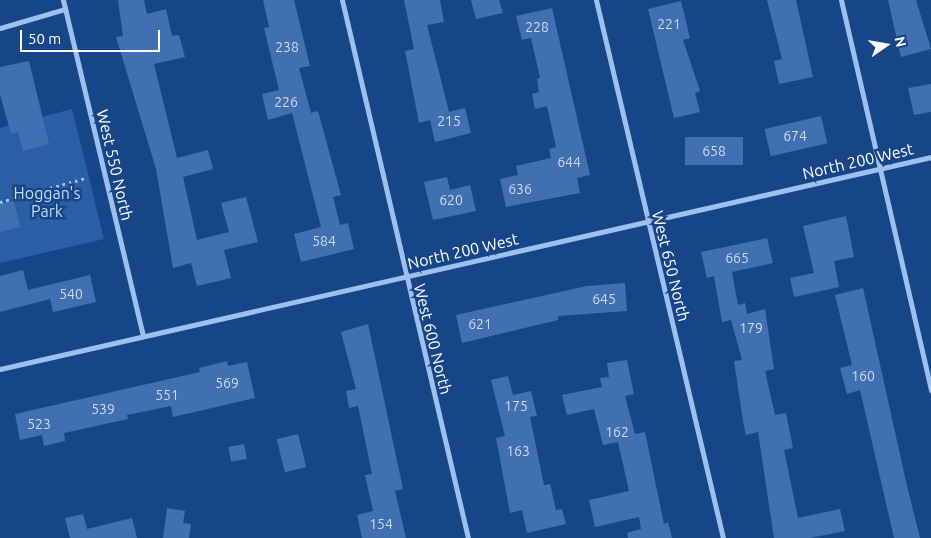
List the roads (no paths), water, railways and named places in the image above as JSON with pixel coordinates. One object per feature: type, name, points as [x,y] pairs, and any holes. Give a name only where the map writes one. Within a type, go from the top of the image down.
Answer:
[{"type":"street","name":"West 550 North","points":[[63,0],[143,336]]},
{"type":"street","name":"West 600 North","points":[[342,0],[405,277],[468,538]]},
{"type":"street","name":"West 650 North","points":[[596,0],[723,538]]},
{"type":"street","points":[[841,0],[931,391]]},
{"type":"street","points":[[0,28],[65,9]]},
{"type":"street","name":"North 200 West","points":[[0,369],[931,157]]},
{"type":"park label","name":"Hoggan's Park","points":[[47,202]]}]
